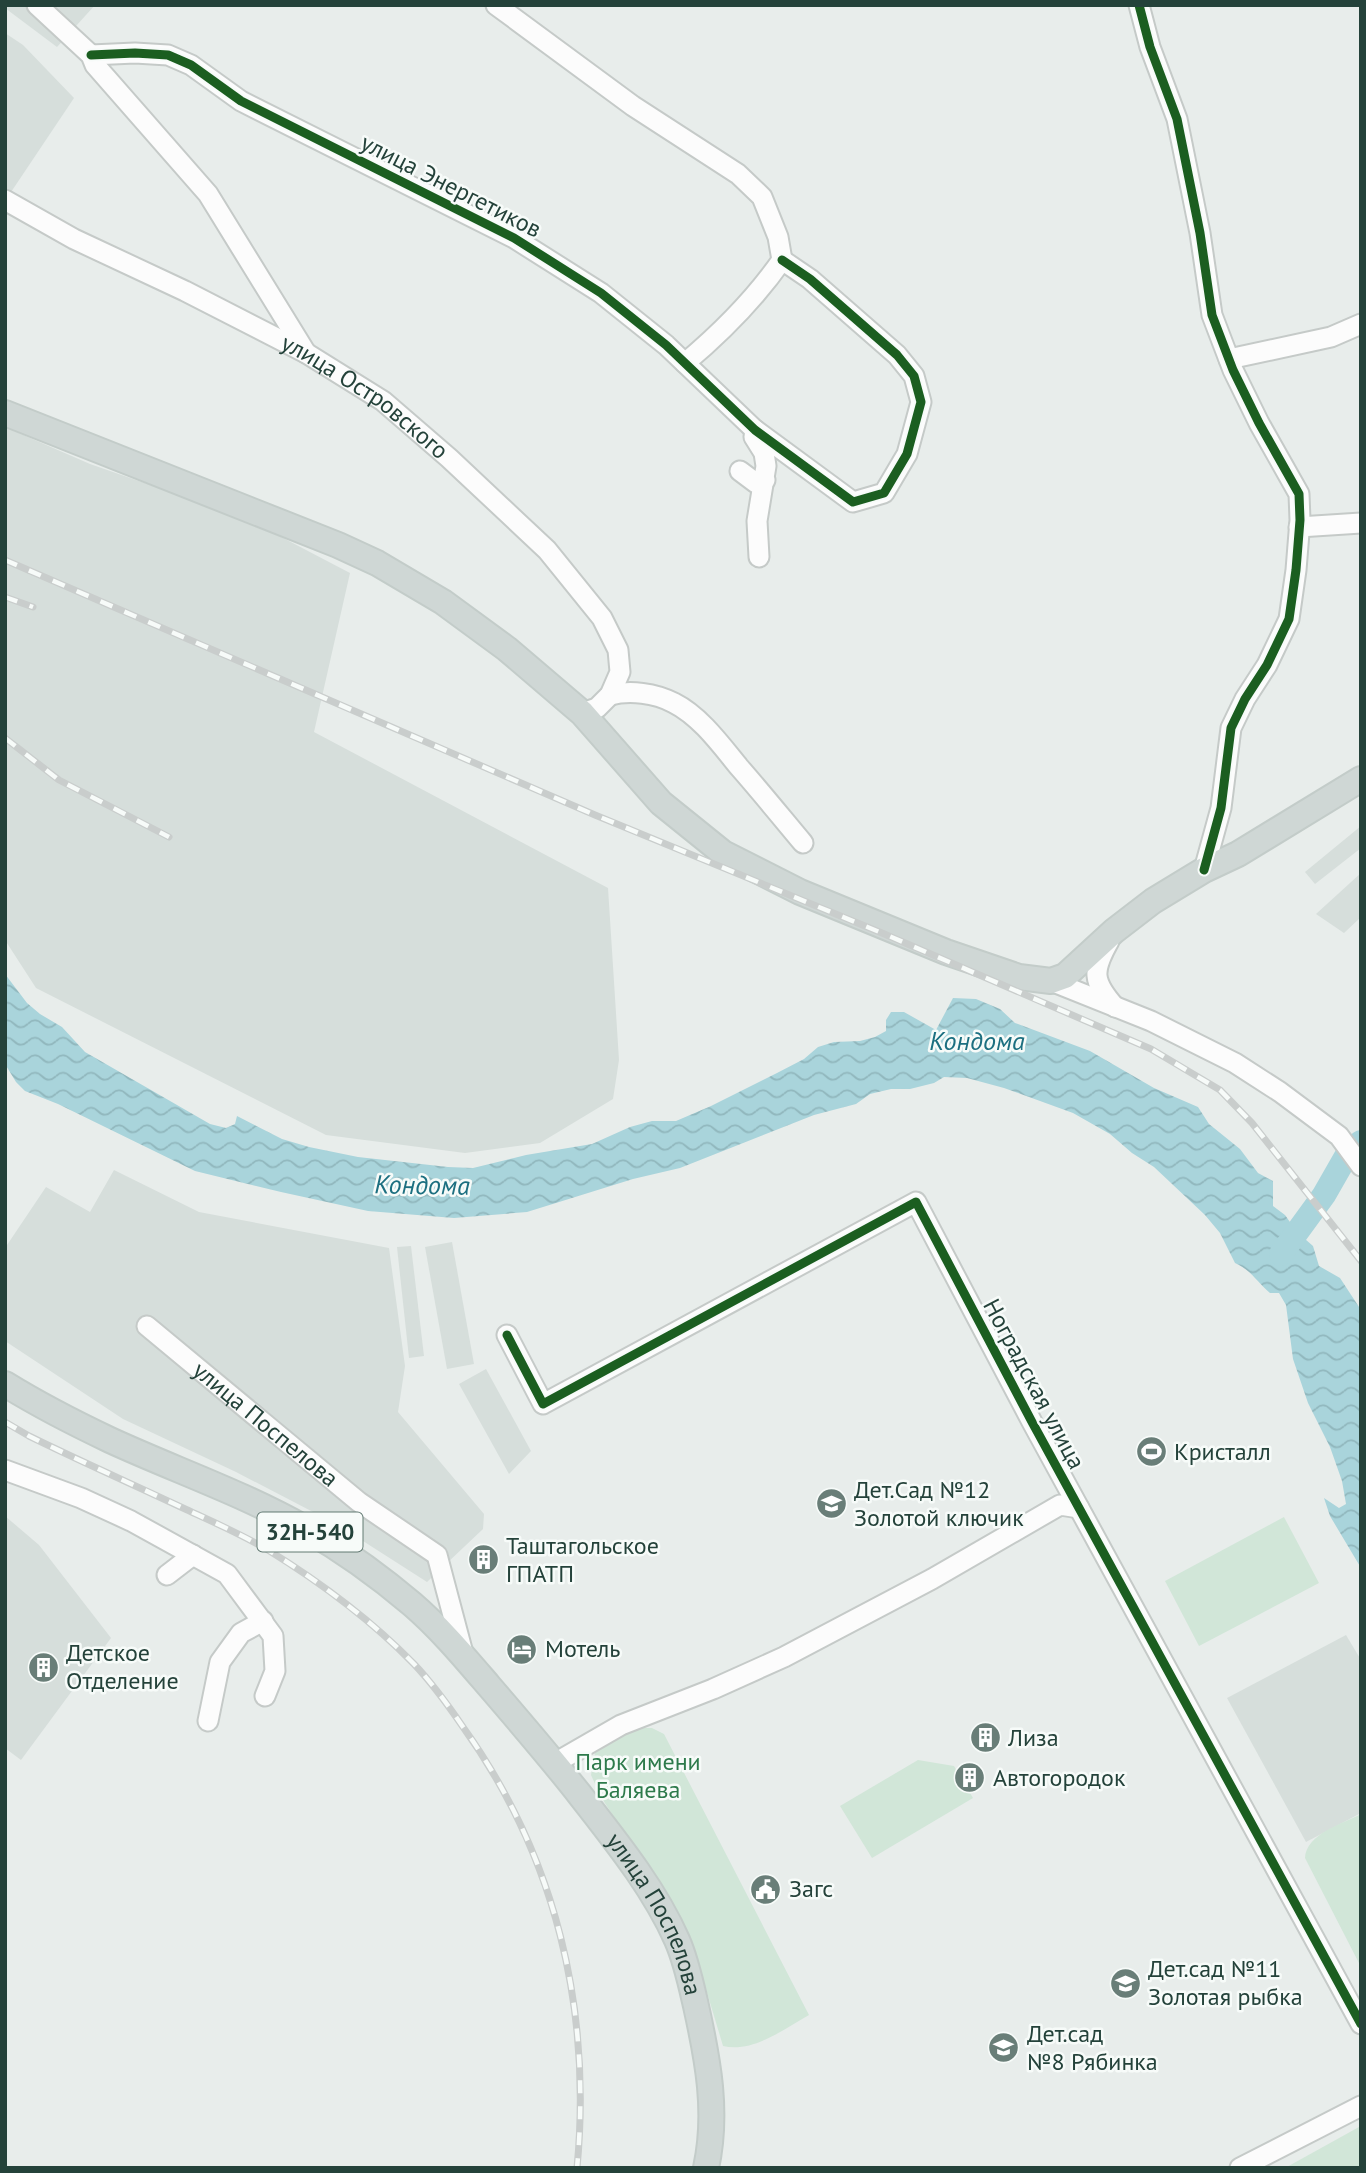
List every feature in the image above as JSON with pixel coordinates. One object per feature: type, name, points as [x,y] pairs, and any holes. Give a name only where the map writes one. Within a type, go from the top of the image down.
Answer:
[{"type":"main road","points":[[5,413],[338,545],[377,563],[454,610],[507,649],[582,713],[661,803],[723,853],[800,892],[946,952],[1019,977],[1051,981],[1065,976],[1078,967],[1114,931],[1153,901],[1204,870],[1238,854],[1361,779]]},
{"type":"main road","name":"32Н-540","points":[[5,1384],[47,1409],[110,1440],[248,1500],[306,1529],[362,1565],[413,1605],[464,1657],[555,1763]]},
{"type":"main road","name":"улица Поспелова","points":[[555,1763],[608,1830],[653,1895],[678,1941],[704,2043],[712,2098],[710,2148],[706,2168]]},
{"type":"street","points":[[37,5],[91,55],[95,65],[208,194],[306,353]]},
{"type":"street","points":[[496,5],[632,106],[738,174],[762,197],[778,237],[782,260],[728,326],[685,363]]},
{"type":"street","points":[[1139,5],[1150,47],[1177,119],[1200,233],[1212,315],[1259,423],[1299,494],[1299,527],[1289,619],[1267,665],[1245,699],[1231,728],[1221,808],[1204,870]]},
{"type":"street","name":"улица Энергетиков","points":[[91,55],[168,55],[191,65],[241,101],[514,237],[601,293],[666,345],[755,430],[853,502],[884,493],[907,454],[921,402],[914,376],[897,355],[810,279],[782,260]]},
{"type":"street","name":"улица Островского","points":[[5,200],[74,239],[186,291],[306,353],[383,401],[449,458],[547,550],[602,618],[618,650],[620,672],[610,695]]},
{"type":"street","points":[[1229,359],[1331,337],[1361,324]]},
{"type":"street","points":[[755,430],[754,437],[764,453],[766,466],[757,521],[759,557]]},
{"type":"street","points":[[740,471],[756,483],[765,480]]},
{"type":"street","points":[[1299,527],[1361,523]]},
{"type":"street","points":[[582,713],[597,708],[610,695],[621,692],[651,695],[673,702],[689,713],[718,742],[803,843]]},
{"type":"street","points":[[1114,931],[1099,957],[1096,969],[1097,981],[1116,1007]]},
{"type":"street","points":[[1051,981],[1151,1021],[1235,1063],[1280,1092],[1339,1136],[1361,1166]]},
{"type":"street","name":"Ноградская улица","points":[[508,1335],[543,1404],[916,1202],[1079,1508],[1361,2024]]},
{"type":"street","name":"улица Поспелова","points":[[147,1326],[359,1502],[437,1555],[464,1657]]},
{"type":"street","points":[[5,1470],[118,1515],[227,1574],[273,1636],[275,1671],[265,1696]]},
{"type":"street","points":[[555,1763],[621,1725],[713,1689],[783,1657],[932,1579],[1060,1505],[1079,1508]]},
{"type":"street","points":[[167,1575],[193,1555]]},
{"type":"street","points":[[208,1721],[220,1662],[241,1633],[263,1621]]},
{"type":"street","points":[[1240,2168],[1361,2106]]},
{"type":"shaded area","points":[[5,5],[95,5],[57,47],[5,8]]},
{"type":"shaded area","points":[[5,33],[23,45],[74,98],[5,201]]},
{"type":"shaded area","points":[[5,427],[90,464],[245,518],[350,573],[314,732],[608,888],[619,1060],[613,1099],[540,1143],[465,1153],[326,1135],[36,988],[5,940]]},
{"type":"shaded area","points":[[1361,826],[1361,848],[1315,884],[1305,872]]},
{"type":"shaded area","points":[[1361,873],[1361,917],[1344,933],[1316,914]]},
{"type":"shaded area","name":"Таштагольское ГПАТП","points":[[114,1170],[199,1212],[389,1248],[405,1366],[398,1412],[484,1514],[483,1529],[427,1582],[338,1525],[236,1472],[123,1419],[5,1341],[5,1248],[46,1187],[90,1212]]},
{"type":"shaded area","points":[[452,1242],[474,1364],[447,1369],[425,1247]]},
{"type":"shaded area","points":[[411,1246],[424,1356],[409,1358],[397,1247]]},
{"type":"shaded area","points":[[486,1369],[531,1451],[509,1474],[459,1384]]},
{"type":"shaded area","points":[[5,1516],[39,1545],[111,1638],[21,1760],[5,1748]]},
{"type":"shaded area","points":[[1346,1635],[1361,1660],[1361,1813],[1306,1842],[1227,1698]]},
{"type":"green space","points":[[1284,1517],[1319,1583],[1199,1646],[1165,1581]]},
{"type":"green space","name":"Парк имени Баляева","points":[[633,1728],[652,1728],[664,1734],[809,2015],[757,2043],[723,2046],[697,1959],[681,1920],[601,1797],[591,1775],[595,1753]]},
{"type":"green space","points":[[918,1760],[954,1766],[973,1798],[872,1858],[840,1806]]},
{"type":"green space","points":[[1361,1814],[1361,1967],[1305,1858],[1307,1850],[1318,1836]]},
{"type":"green space","points":[[1359,2127],[1361,2168],[1285,2168]]},
{"type":"water","name":"Кондома","points":[[5,974],[27,1003],[62,1027],[85,1052],[210,1124],[226,1128],[235,1124],[237,1116],[282,1139],[309,1147],[358,1157],[473,1168],[526,1155],[592,1144],[630,1127],[652,1121],[676,1121],[804,1059],[818,1047],[834,1042],[860,1041],[875,1037],[886,1031],[886,1020],[891,1012],[904,1012],[936,1030],[953,998],[976,999],[1000,1009],[1015,1023],[1090,1051],[1154,1088],[1198,1107],[1209,1124],[1240,1149],[1258,1173],[1273,1181],[1273,1206],[1285,1215],[1297,1232],[1313,1246],[1319,1266],[1340,1278],[1361,1310],[1361,1568],[1330,1516],[1324,1498],[1339,1508],[1346,1504],[1342,1481],[1330,1447],[1308,1403],[1293,1359],[1286,1305],[1279,1293],[1270,1293],[1250,1273],[1235,1263],[1220,1233],[1205,1215],[1154,1167],[1110,1134],[1073,1113],[1004,1088],[967,1078],[944,1077],[934,1083],[910,1089],[891,1089],[870,1094],[856,1104],[814,1115],[680,1168],[633,1179],[527,1212],[454,1218],[368,1211],[195,1171],[58,1104],[25,1091],[5,1064]]},
{"type":"waterway","points":[[1281,1254],[1324,1195],[1348,1153],[1361,1142]]},
{"type":"railway","points":[[5,560],[595,815],[882,933],[1151,1049],[1220,1090],[1252,1123],[1361,1261]]},
{"type":"railway","points":[[5,597],[33,607]]},
{"type":"railway","points":[[5,738],[59,780],[169,837]]},
{"type":"railway","points":[[5,1422],[268,1550],[363,1617],[398,1648],[440,1694],[495,1777],[522,1828],[544,1882],[560,1937],[572,1993],[579,2050],[577,2168]]},
{"type":"cycle path","points":[[1139,5],[1150,47],[1177,119],[1200,233],[1212,315],[1233,370],[1299,494],[1300,520],[1289,619],[1267,665],[1245,699],[1231,728],[1221,808],[1204,870]]},
{"type":"cycle path","points":[[91,55],[168,55],[191,65],[241,101],[514,238],[601,293],[666,345],[755,430],[853,502],[884,493],[907,454],[921,402],[914,376],[897,355],[810,279],[782,260]]},
{"type":"cycle path","points":[[507,1335],[543,1404],[916,1202],[1032,1422],[1361,2024]]},
{"type":"place","name":"Кристалл","points":[[1151,1452]]},
{"type":"place","name":"Дет.Сад №12 Золотой ключик","points":[[831,1504]]},
{"type":"place","name":"Таштагольское ГПАТП","points":[[483,1560]]},
{"type":"place","name":"Мотель","points":[[522,1649]]},
{"type":"place","name":"Детское Отделение","points":[[43,1667]]},
{"type":"place","name":"Лиза","points":[[985,1738]]},
{"type":"place","name":"Автогородок","points":[[970,1778]]},
{"type":"place","name":"Загс","points":[[766,1889]]},
{"type":"place","name":"Дет.сад №11 Золотая рыбка","points":[[1125,1983]]},
{"type":"place","name":"Дет.сад №8 Рябинка","points":[[1004,2048]]}]
